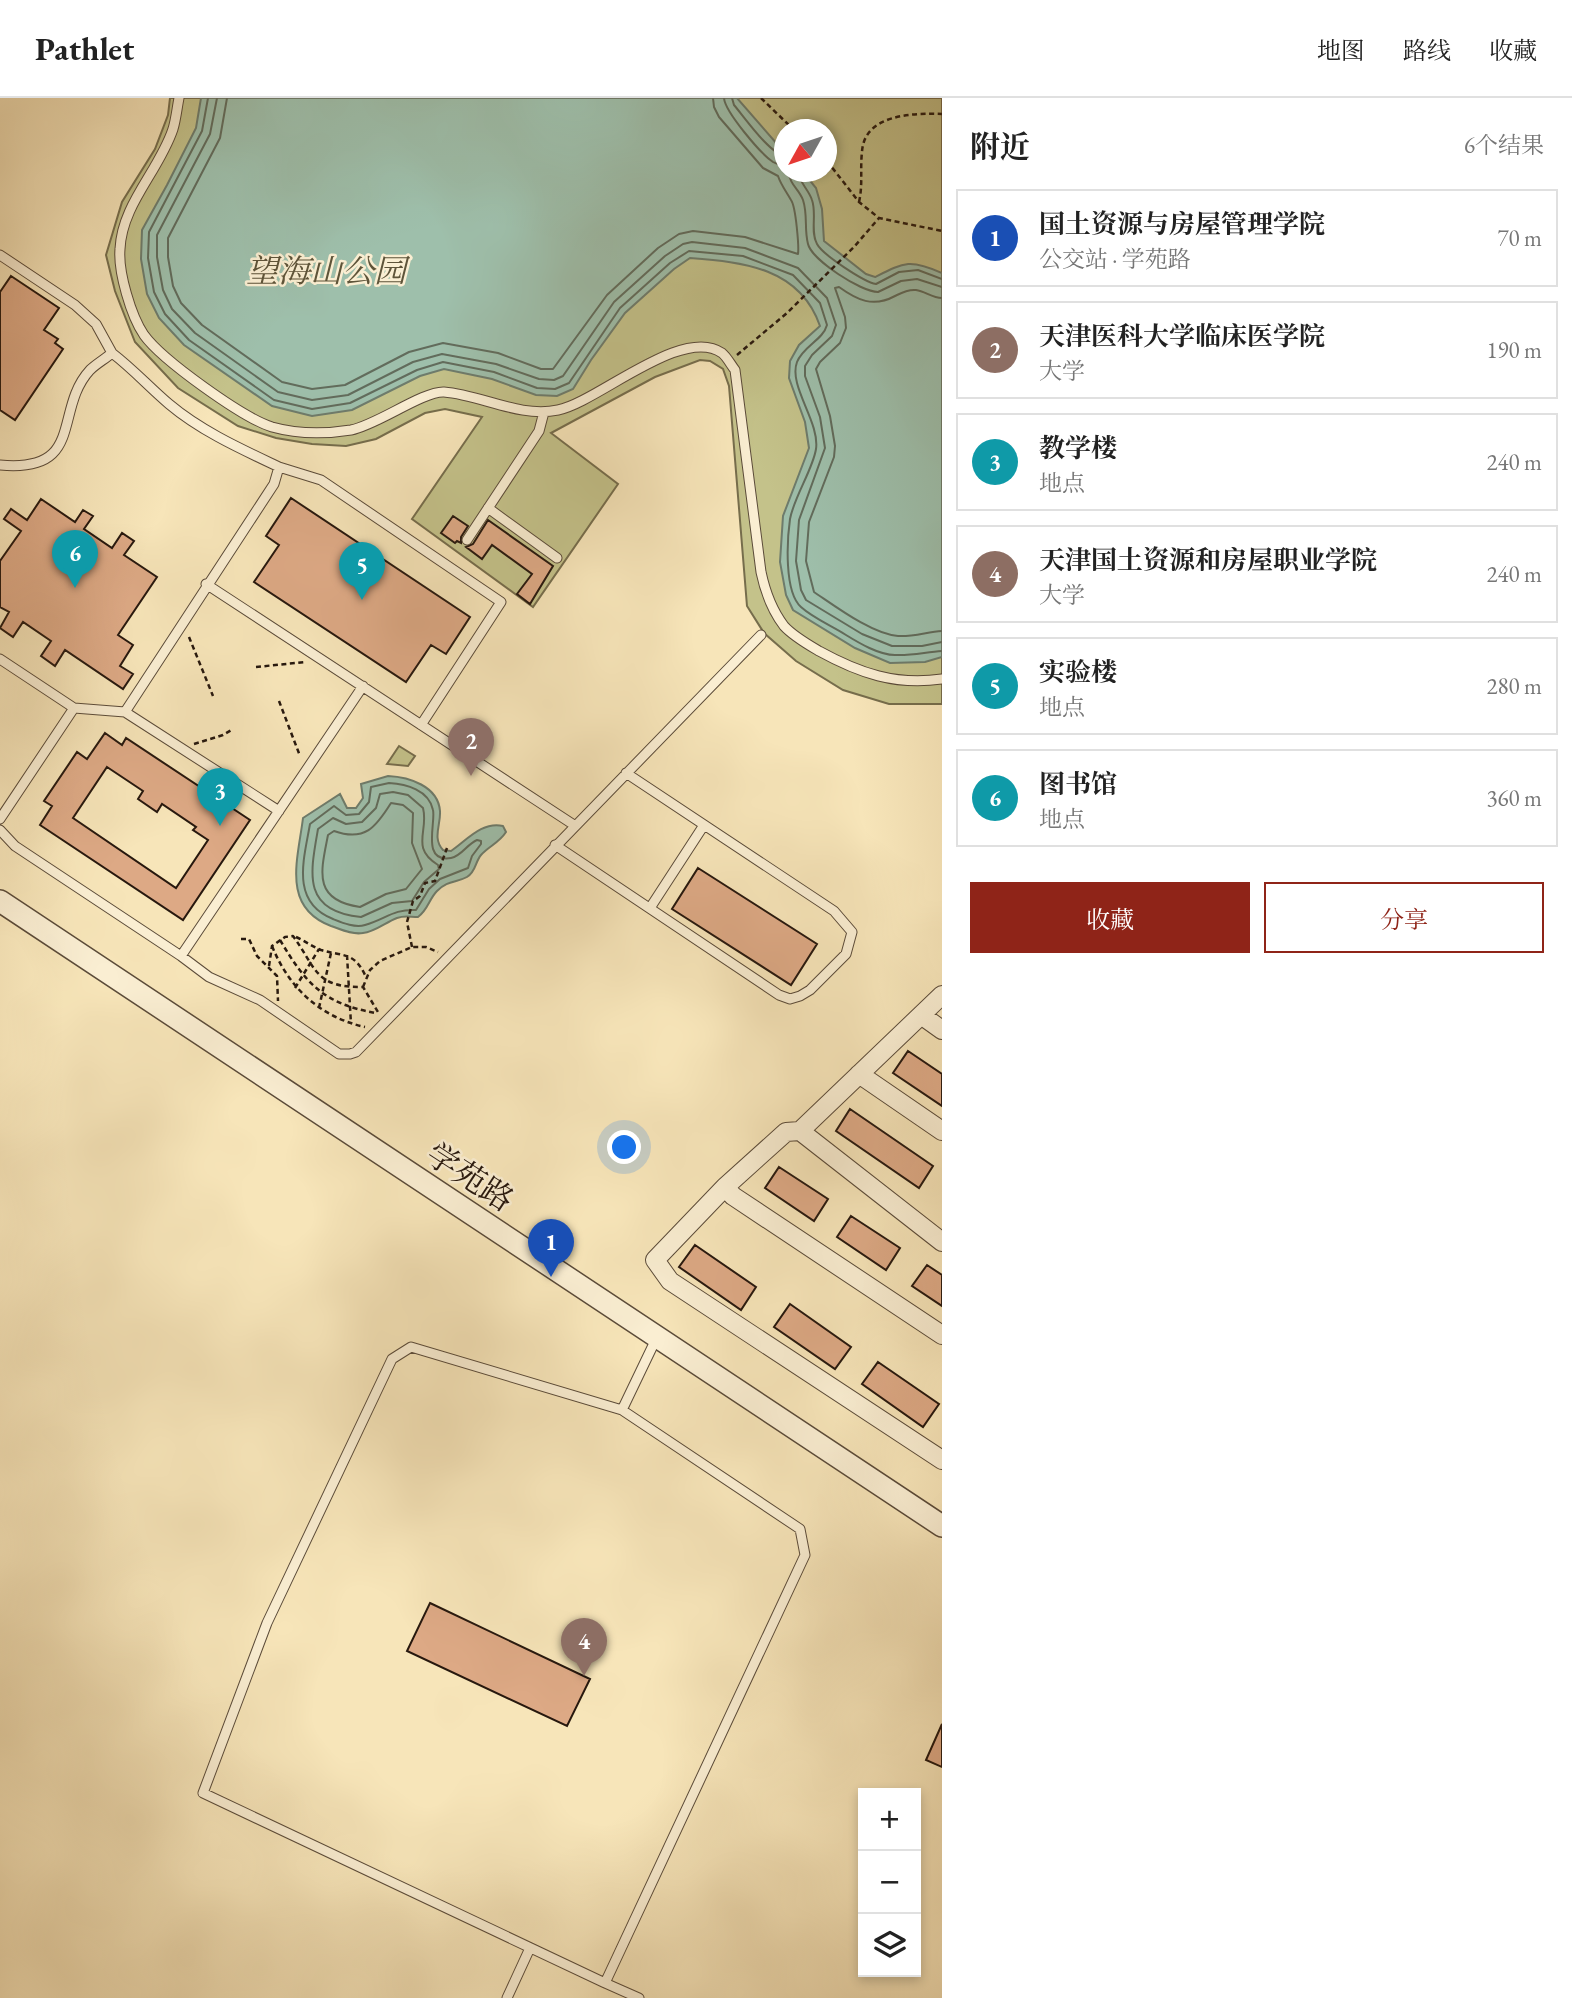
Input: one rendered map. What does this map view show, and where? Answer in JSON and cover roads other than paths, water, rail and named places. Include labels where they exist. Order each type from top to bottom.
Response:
[{"type":"street","name":"学苑路","points":[[0,888],[942,1510]]},
{"type":"street","name":"学苑路","points":[[0,901],[942,1526]]},
{"type":"street","points":[[942,995],[800,1131],[786,1132],[725,1187],[655,1260],[670,1282],[942,1460]]},
{"type":"street","points":[[921,1015],[942,1030]]},
{"type":"street","points":[[859,1074],[942,1131]]},
{"type":"street","points":[[800,1131],[942,1242]]},
{"type":"street","points":[[725,1187],[733,1196],[942,1335]]},
{"type":"lane","points":[[179,98],[173,129],[122,229],[119,252],[135,319],[145,336],[206,389],[249,417],[272,427],[325,433],[354,429],[441,392],[528,412],[561,410],[638,369],[677,352],[706,347],[723,354],[735,370],[744,422],[761,572],[766,594],[786,628],[807,644],[842,664],[876,677],[921,682],[942,679]]},
{"type":"lane","points":[[0,255],[75,304],[96,324],[111,353],[170,405],[203,428],[278,467],[321,480],[501,602],[421,725]]},
{"type":"lane","points":[[1,466],[29,466],[47,457],[58,447],[68,427],[72,406],[89,371],[111,353]]},
{"type":"lane","points":[[467,540],[540,431],[544,412]]},
{"type":"lane","points":[[125,712],[206,584],[274,484],[278,467]]},
{"type":"lane","points":[[488,508],[558,558]]},
{"type":"lane","points":[[206,584],[574,825]]},
{"type":"lane","points":[[0,830],[15,846],[209,977],[274,1010],[339,1054],[345,1055],[355,1052],[761,635]]},
{"type":"lane","points":[[0,659],[74,708],[125,712],[279,811]]},
{"type":"lane","points":[[181,956],[363,686]]},
{"type":"lane","points":[[0,819],[32,762],[74,708]]},
{"type":"lane","points":[[555,845],[779,995],[790,999],[810,990],[846,954],[852,932],[834,911],[626,773]]},
{"type":"lane","points":[[650,908],[704,825]]},
{"type":"lane","points":[[622,1410],[657,1338]]},
{"type":"lane","points":[[606,1983],[805,1555],[800,1529],[622,1410],[411,1347],[393,1359],[267,1623],[203,1793],[530,1948],[606,1983],[639,1998]]},
{"type":"lane","points":[[507,1998],[530,1948]]},
{"type":"water","name":"望海山公园","points":[[201,98],[737,98],[774,141],[774,182],[811,182],[816,188],[822,209],[824,241],[866,274],[875,277],[908,264],[942,273],[942,657],[925,662],[890,663],[855,648],[793,610],[786,595],[780,562],[783,516],[809,448],[805,422],[789,378],[790,361],[799,345],[820,326],[799,291],[784,280],[750,266],[690,258],[625,313],[573,389],[557,396],[536,395],[492,379],[444,369],[420,376],[352,410],[312,416],[272,406],[184,345],[159,318],[147,294],[141,259],[142,230],[196,128]]},
{"type":"water","points":[[388,776],[413,781],[434,795],[440,811],[438,841],[443,850],[451,851],[488,826],[503,826],[506,832],[481,855],[470,875],[441,887],[418,917],[400,917],[367,932],[350,932],[315,918],[305,907],[299,894],[296,865],[303,818],[340,794],[347,808],[356,808],[363,798],[361,784]]},
{"type":"place","name":"图书馆","points":[[75,588]]},
{"type":"place","name":"实验楼","points":[[362,600]]},
{"type":"place","name":"天津医科大学临床医学院","points":[[471,776]]},
{"type":"place","name":"教学楼","points":[[220,826]]},
{"type":"place","name":"国土资源与房屋管理学院","points":[[551,1277]]},
{"type":"place","name":"天津国土资源和房屋职业学院","points":[[584,1676]]}]
